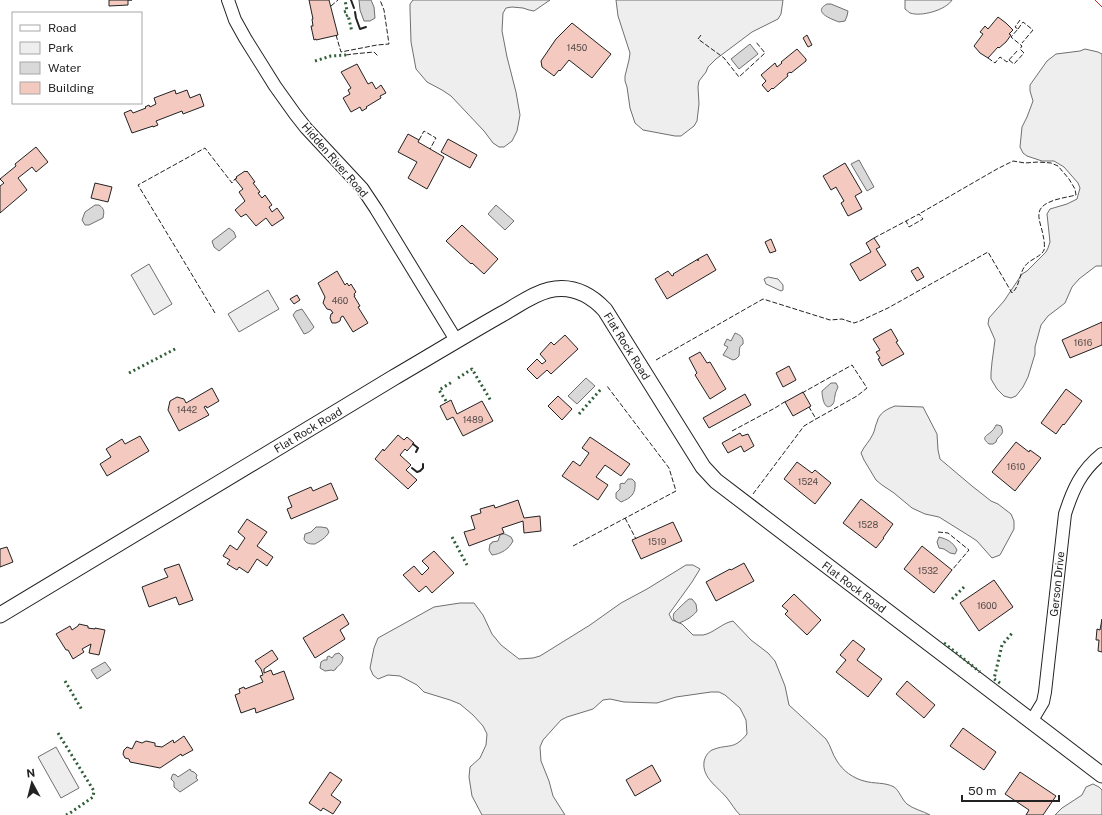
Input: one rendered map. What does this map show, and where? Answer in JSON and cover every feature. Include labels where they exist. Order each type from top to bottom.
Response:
[{"type":"street","name":"Hidden River Road","points":[[228,0],[235,20],[275,86],[299,118],[362,188],[456,340]]},
{"type":"street","name":"Flat Rock Road","points":[[0,615],[456,340],[529,298],[548,290],[562,288],[574,289],[583,292],[599,304],[611,319],[703,467],[716,481],[1102,775]]},
{"type":"street","name":"Gerson Drive","points":[[1031,722],[1043,702],[1045,692],[1065,514],[1075,485],[1084,472],[1102,454]]},
{"type":"green space","points":[[413,0],[550,0],[534,11],[512,7],[506,8],[503,13],[502,31],[520,115],[517,131],[512,141],[504,147],[499,147],[493,143],[484,131],[451,96],[427,82],[416,69],[411,42],[410,4]]},
{"type":"green space","points":[[616,0],[783,0],[781,14],[778,19],[752,32],[716,59],[708,67],[699,81],[697,121],[694,126],[681,136],[675,136],[643,130],[635,123],[630,108],[625,81],[630,53],[618,16]]},
{"type":"green space","points":[[905,0],[952,0],[949,4],[939,10],[915,14],[910,13],[905,9]]},
{"type":"green space","points":[[1085,49],[1102,54],[1102,266],[1096,266],[1079,279],[1072,287],[1065,303],[1048,316],[1041,325],[1035,347],[1035,354],[1028,377],[1016,396],[1011,398],[1004,396],[997,389],[991,379],[995,340],[988,324],[989,318],[1004,301],[1022,274],[1046,252],[1050,242],[1047,214],[1050,209],[1067,204],[1077,199],[1080,188],[1078,183],[1064,167],[1054,161],[1042,161],[1027,156],[1023,153],[1020,147],[1022,127],[1033,101],[1030,85],[1047,61],[1056,54]]},
{"type":"green space","points":[[149,264],[172,304],[154,315],[131,275]]},
{"type":"green space","points":[[768,277],[778,279],[783,285],[783,290],[781,291],[766,284],[764,279]]},
{"type":"green space","points":[[268,290],[279,309],[239,332],[228,314]]},
{"type":"green space","points":[[895,406],[923,407],[937,434],[940,459],[991,501],[998,504],[1011,514],[1014,521],[1014,529],[1000,555],[992,558],[977,541],[939,517],[925,514],[912,508],[876,480],[861,453],[872,437],[881,414]]},
{"type":"green space","points":[[686,565],[693,565],[700,569],[669,614],[672,620],[682,624],[693,635],[707,634],[733,621],[751,640],[768,653],[775,661],[785,686],[789,705],[826,739],[835,758],[842,768],[860,780],[887,784],[894,787],[907,804],[930,815],[740,815],[727,798],[708,778],[705,773],[704,762],[706,755],[712,750],[734,745],[747,734],[746,720],[740,708],[725,695],[719,692],[711,692],[676,697],[657,703],[624,702],[610,699],[603,700],[593,709],[561,720],[543,740],[540,747],[541,761],[553,796],[565,815],[482,815],[472,796],[469,777],[470,767],[480,758],[486,745],[487,734],[483,726],[460,704],[424,692],[417,685],[400,676],[388,675],[378,679],[373,675],[370,668],[374,648],[378,638],[434,607],[460,603],[474,603],[483,615],[492,634],[501,645],[519,659],[540,656],[590,625],[621,603]]},
{"type":"green space","points":[[56,747],[79,788],[61,798],[38,757]]},
{"type":"green space","points":[[1093,784],[1102,790],[1102,815],[1055,815],[1062,808],[1082,795],[1086,787]]},
{"type":"water","points":[[359,0],[371,0],[374,7],[375,18],[370,21],[364,21],[360,10]]},
{"type":"water","points":[[827,4],[831,4],[848,11],[845,21],[839,22],[824,15],[821,10]]},
{"type":"water","points":[[750,44],[758,54],[739,69],[731,59]]},
{"type":"water","points":[[859,160],[874,187],[867,191],[851,164]]},
{"type":"water","points":[[95,205],[99,205],[103,209],[103,218],[89,225],[85,225],[82,220],[85,212]]},
{"type":"water","points":[[496,205],[514,221],[505,230],[488,214]]},
{"type":"water","points":[[229,228],[234,232],[236,237],[219,251],[214,247],[212,241]]},
{"type":"water","points":[[302,309],[314,327],[309,332],[304,334],[293,315],[296,311]]},
{"type":"water","points":[[735,333],[741,337],[743,344],[740,348],[739,356],[733,360],[723,355],[728,347],[724,345],[727,339],[731,341]]},
{"type":"water","points":[[586,378],[595,386],[577,404],[568,396]]},
{"type":"water","points":[[831,383],[836,383],[838,387],[835,394],[834,403],[829,407],[825,405],[822,391]]},
{"type":"water","points":[[996,425],[1001,426],[1002,434],[996,442],[989,444],[985,440],[986,435],[993,430]]},
{"type":"water","points":[[628,479],[632,479],[635,482],[635,490],[628,499],[621,502],[616,498],[616,493],[620,489],[620,484],[624,484]]},
{"type":"water","points":[[316,527],[327,528],[329,532],[325,538],[315,544],[307,543],[304,539],[305,534],[311,532]]},
{"type":"water","points":[[502,534],[511,537],[513,541],[504,551],[499,554],[492,555],[489,550],[490,544],[498,541],[500,535]]},
{"type":"water","points":[[939,537],[954,545],[957,550],[955,554],[939,548],[937,542]]},
{"type":"water","points":[[689,599],[692,599],[696,604],[697,611],[689,618],[679,623],[674,620],[674,613]]},
{"type":"water","points":[[339,653],[343,659],[336,669],[333,671],[325,671],[320,668],[321,662],[327,660],[327,657],[329,656],[332,658],[335,654]]},
{"type":"water","points":[[105,662],[111,670],[97,679],[91,670]]},
{"type":"water","points":[[190,769],[197,775],[196,778],[198,780],[180,792],[174,787],[174,782],[171,779],[172,776],[173,774],[178,777]]},
{"type":"building","points":[[109,0],[128,0],[128,5],[109,6]]},
{"type":"building","points":[[309,0],[329,0],[338,35],[314,40],[311,26],[313,26],[313,19]]},
{"type":"building","points":[[998,17],[1013,30],[1009,34],[1011,35],[1006,42],[999,48],[998,47],[988,58],[980,53],[974,46],[983,34],[980,32],[985,26],[988,29]]},
{"type":"building","points":[[572,23],[611,54],[592,78],[569,60],[554,76],[542,67],[541,61],[556,39]]},
{"type":"building","points":[[807,35],[812,45],[808,47],[803,38]]},
{"type":"building","points":[[797,49],[806,61],[791,73],[790,72],[787,74],[788,76],[768,92],[762,85],[766,81],[761,75],[775,63],[777,67]]},
{"type":"building","points":[[357,64],[368,84],[372,82],[376,89],[381,85],[386,93],[362,111],[360,107],[351,112],[343,98],[350,94],[348,90],[351,88],[341,72]]},
{"type":"building","points":[[175,90],[176,94],[187,90],[190,98],[200,94],[204,106],[183,114],[182,111],[156,121],[158,125],[132,133],[124,113],[131,110],[133,113],[146,108],[145,107],[149,105],[150,107],[156,104],[154,98]]},
{"type":"building","points":[[408,134],[419,140],[418,142],[444,157],[427,189],[408,178],[417,162],[398,152]]},
{"type":"building","points":[[448,139],[477,155],[470,168],[441,152]]},
{"type":"building","points":[[36,147],[48,162],[36,172],[32,167],[18,178],[27,190],[0,213],[0,186],[4,183],[0,179],[16,166],[15,164]]},
{"type":"building","points":[[845,163],[862,192],[855,196],[862,209],[848,216],[841,203],[844,201],[836,187],[831,190],[823,176]]},
{"type":"building","points":[[247,171],[255,182],[253,183],[260,192],[258,193],[262,198],[265,195],[272,205],[269,207],[272,212],[277,208],[284,218],[272,226],[266,218],[256,226],[246,214],[241,217],[235,210],[245,201],[239,192],[243,189],[235,179]]},
{"type":"building","points":[[95,183],[112,187],[108,202],[91,198]]},
{"type":"building","points":[[462,225],[498,259],[484,274],[446,241]]},
{"type":"building","points":[[874,238],[880,247],[876,249],[886,265],[860,281],[850,264],[871,252],[866,243]]},
{"type":"building","points":[[771,239],[776,251],[770,253],[765,242]]},
{"type":"building","points":[[707,254],[716,270],[667,299],[655,279],[668,271],[672,276]]},
{"type":"building","points":[[918,267],[924,277],[917,281],[911,271]]},
{"type":"building","points":[[337,271],[345,285],[347,283],[349,286],[351,284],[356,292],[354,296],[360,306],[358,307],[368,323],[353,332],[343,316],[341,317],[340,321],[332,323],[330,318],[331,314],[333,313],[331,310],[327,309],[323,303],[325,297],[318,283]]},
{"type":"building","points":[[297,295],[300,300],[294,304],[290,299]]},
{"type":"building","points":[[1102,322],[1102,345],[1070,358],[1062,340]]},
{"type":"building","points":[[891,329],[898,341],[896,342],[904,354],[882,366],[878,359],[880,358],[876,352],[880,350],[873,339]]},
{"type":"building","points":[[565,335],[578,349],[551,374],[547,370],[537,379],[527,369],[537,359],[542,364],[546,361],[540,354],[551,342],[554,345]]},
{"type":"building","points":[[700,352],[707,363],[710,362],[726,389],[710,399],[695,375],[697,373],[689,358]]},
{"type":"building","points":[[789,366],[796,380],[783,387],[776,373]]},
{"type":"building","points":[[212,388],[219,401],[207,408],[206,406],[204,407],[209,415],[179,431],[168,410],[170,401],[177,397],[184,399],[186,403]]},
{"type":"building","points":[[1066,389],[1082,401],[1056,434],[1041,423]]},
{"type":"building","points":[[803,392],[811,406],[793,416],[785,402]]},
{"type":"building","points":[[745,394],[751,405],[709,428],[703,418]]},
{"type":"building","points":[[558,396],[572,409],[562,420],[548,406]]},
{"type":"building","points":[[451,400],[457,414],[482,401],[493,421],[463,436],[453,417],[447,420],[440,406]]},
{"type":"building","points":[[740,433],[742,436],[748,434],[754,446],[744,452],[741,446],[728,453],[722,443]]},
{"type":"building","points":[[398,435],[404,440],[407,437],[414,443],[407,451],[405,449],[400,455],[411,465],[406,470],[417,480],[408,489],[375,459]]},
{"type":"building","points":[[140,436],[149,451],[107,476],[100,464],[111,457],[106,449],[122,439],[125,444]]},
{"type":"building","points":[[590,437],[630,464],[621,476],[605,465],[596,477],[608,485],[598,500],[562,476],[573,461],[580,466],[589,453],[582,448]]},
{"type":"building","points":[[1016,442],[1029,452],[1030,450],[1041,458],[1015,491],[992,472]]},
{"type":"building","points":[[797,462],[812,473],[815,470],[831,483],[815,504],[784,479]]},
{"type":"building","points":[[331,483],[338,499],[291,519],[287,509],[292,507],[288,497],[311,487],[313,491]]},
{"type":"building","points":[[861,499],[893,524],[876,548],[843,523]]},
{"type":"building","points":[[518,500],[524,518],[540,516],[541,531],[524,533],[523,521],[502,528],[504,533],[469,546],[464,532],[475,529],[471,516],[481,513],[480,509],[494,505],[495,508]]},
{"type":"building","points":[[247,519],[267,532],[257,546],[273,557],[267,566],[257,559],[248,573],[239,567],[237,570],[227,564],[230,560],[223,556],[230,545],[237,550],[245,538],[238,532]]},
{"type":"building","points":[[673,522],[682,541],[641,559],[632,540]]},
{"type":"building","points":[[922,546],[952,570],[934,593],[904,569]]},
{"type":"building","points":[[7,547],[13,562],[0,567],[0,549]]},
{"type":"building","points":[[434,551],[454,573],[432,593],[426,586],[419,592],[403,575],[414,566],[422,575],[429,568],[422,561]]},
{"type":"building","points":[[744,563],[754,581],[716,601],[706,582]]},
{"type":"building","points":[[179,564],[193,600],[179,605],[176,597],[149,607],[142,587],[168,577],[164,569]]},
{"type":"building","points":[[994,580],[1013,607],[979,631],[960,603]]},
{"type":"building","points":[[794,594],[821,620],[807,635],[785,614],[788,611],[782,606]]},
{"type":"building","points":[[343,614],[349,624],[340,630],[345,639],[315,658],[303,638]]},
{"type":"building","points":[[1102,619],[1102,652],[1098,651],[1099,640],[1096,640],[1097,629],[1100,630]]},
{"type":"building","points":[[79,624],[88,626],[88,628],[105,630],[99,655],[89,653],[91,644],[82,649],[84,652],[73,659],[56,634],[70,626],[72,630]]},
{"type":"building","points":[[853,640],[865,649],[857,660],[882,679],[868,697],[836,672],[846,660],[840,655]]},
{"type":"building","points":[[272,650],[278,659],[264,669],[264,673],[271,670],[273,675],[284,671],[294,699],[256,713],[255,708],[241,713],[235,695],[240,693],[239,689],[244,687],[245,689],[263,682],[260,676],[263,675],[261,669],[255,661]]},
{"type":"building","points":[[907,681],[935,705],[924,718],[896,694]]},
{"type":"building","points":[[963,728],[996,752],[984,770],[950,746]]},
{"type":"building","points":[[184,736],[193,750],[182,756],[181,754],[160,768],[130,762],[129,759],[125,758],[123,754],[127,747],[132,749],[136,741],[142,743],[146,741],[155,743],[155,746],[162,747],[173,740],[174,743]]},
{"type":"building","points":[[652,765],[661,781],[635,796],[626,780]]},
{"type":"building","points":[[330,772],[342,780],[331,795],[341,802],[333,814],[323,808],[321,811],[309,803]]},
{"type":"building","points":[[1020,772],[1056,796],[1043,815],[1026,815],[1029,810],[1005,794]]},
{"type":"hedge","points":[[344,12],[347,11],[345,0]]},
{"type":"hedge","points":[[346,16],[348,15],[352,32]]},
{"type":"hedge","points":[[315,61],[331,56],[346,55]]},
{"type":"hedge","points":[[129,373],[177,348]]},
{"type":"hedge","points":[[458,378],[472,369],[491,401]]},
{"type":"hedge","points":[[446,401],[439,390],[452,382]]},
{"type":"hedge","points":[[579,414],[602,388]]},
{"type":"hedge","points":[[452,537],[467,565]]},
{"type":"hedge","points":[[952,599],[964,587]]},
{"type":"hedge","points":[[1000,683],[994,679],[1002,645],[1013,632]]},
{"type":"hedge","points":[[944,643],[980,672]]},
{"type":"hedge","points":[[65,681],[82,710]]},
{"type":"hedge","points":[[58,733],[94,791],[93,797],[66,815]]},
{"type":"fence","points":[[331,6],[338,0]]},
{"type":"fence","points":[[336,35],[341,52],[389,44],[384,10],[380,0]]},
{"type":"fence","points":[[1009,60],[1014,64],[1024,53],[1020,49],[1022,46],[1011,37],[1018,29],[1015,27],[1020,20]]},
{"type":"fence","points":[[1018,29],[1023,22],[1033,30],[1022,43]]},
{"type":"fence","points":[[701,35],[698,39],[724,58],[739,77],[765,53],[756,42]]},
{"type":"fence","points":[[988,58],[995,63],[1000,57],[1007,62],[1018,50]]},
{"type":"fence","points":[[346,55],[374,52],[378,56]]},
{"type":"fence","points":[[419,140],[424,131],[436,138],[430,149]]},
{"type":"fence","points":[[215,313],[138,185],[205,148],[232,183],[235,179]]},
{"type":"fence","points":[[656,360],[763,299],[830,320],[842,319],[854,323],[888,308],[988,252],[1012,293],[1017,287],[1025,266],[1044,250],[1044,240],[1039,216],[1041,209],[1049,202],[1076,195],[1075,189],[1069,179],[1058,166],[1051,163],[1025,163],[1013,161],[919,214]]},
{"type":"fence","points":[[874,238],[906,221],[909,227],[923,219],[919,214],[906,221]]},
{"type":"fence","points":[[802,393],[852,365],[867,388],[857,396],[816,419],[809,407]]},
{"type":"fence","points":[[573,546],[676,491],[669,468],[607,386]]},
{"type":"fence","points":[[732,431],[786,401]]},
{"type":"fence","points":[[753,494],[804,426],[816,419]]},
{"type":"fence","points":[[625,518],[636,539]]},
{"type":"fence","points":[[938,532],[948,533],[969,550],[952,570]]},
{"type":"wall","points":[[351,0],[354,8]]},
{"type":"wall","points":[[355,12],[360,29],[366,27]]},
{"type":"wall","points":[[413,444],[418,448],[416,452]]},
{"type":"wall","points":[[412,468],[417,472],[420,471],[423,468],[423,464]]},
{"type":"power","points":[[1095,0],[1102,7]]}]
